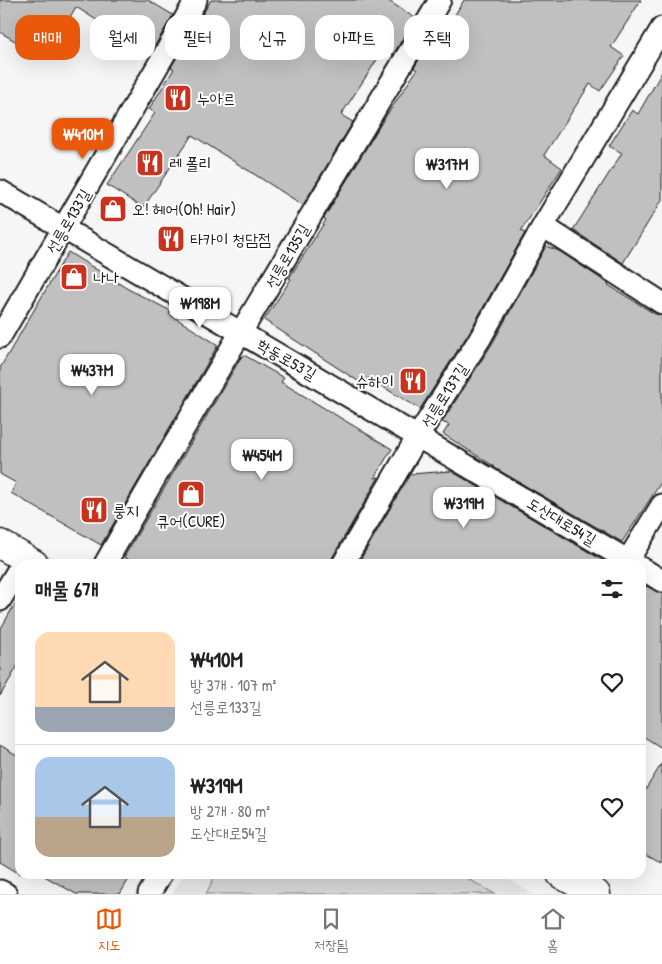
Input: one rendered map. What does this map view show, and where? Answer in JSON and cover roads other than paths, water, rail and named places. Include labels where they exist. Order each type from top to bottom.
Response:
[{"type":"main road","points":[[0,544],[20,559]]},
{"type":"main road","points":[[570,879],[596,894]]},
{"type":"street","name":"선릉로133길","points":[[0,337],[196,0]]},
{"type":"street","name":"선릉로135길","points":[[108,559],[169,452],[440,0]]},
{"type":"street","name":"선릉로137길","points":[[346,559],[418,436],[481,337],[543,226],[662,28]]},
{"type":"street","name":"학동로53길","points":[[0,191],[418,436]]},
{"type":"street","points":[[543,226],[662,303]]},
{"type":"street","name":"도산대로54길","points":[[418,436],[626,559]]},
{"type":"street","points":[[636,559],[662,505]]},
{"type":"street","name":"도산대로54길","points":[[646,571],[662,581]]},
{"type":"street","points":[[0,600],[15,578]]},
{"type":"street","points":[[149,894],[159,879]]},
{"type":"street","points":[[0,891],[6,894]]},
{"type":"place","name":"누아르","points":[[178,98]]},
{"type":"place","name":"레 폴리","points":[[150,163]]},
{"type":"place","name":"오! 헤어(Oh! Hair)","points":[[113,209]]},
{"type":"place","name":"타카이 청담점","points":[[171,239]]},
{"type":"place","name":"나나","points":[[74,277]]},
{"type":"place","name":"슈하이","points":[[413,381]]},
{"type":"place","name":"큐어(CURE)","points":[[191,494]]},
{"type":"place","name":"룽지","points":[[94,510]]}]
